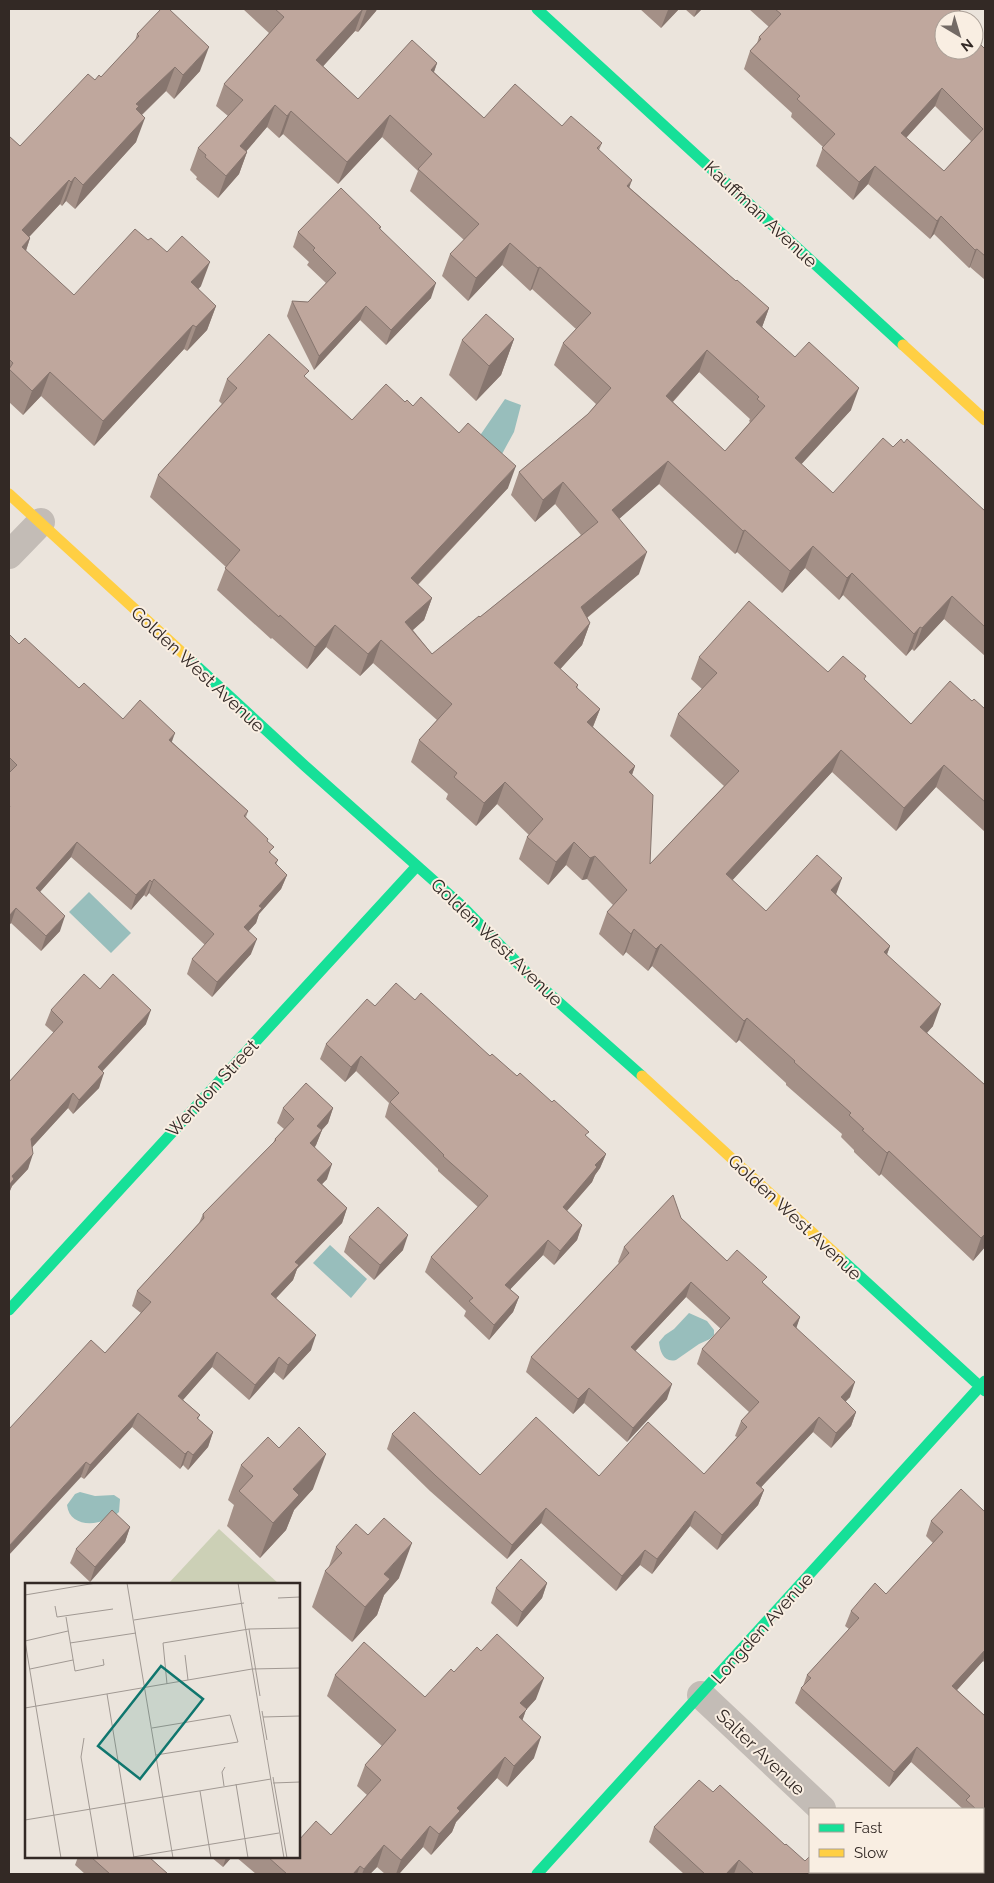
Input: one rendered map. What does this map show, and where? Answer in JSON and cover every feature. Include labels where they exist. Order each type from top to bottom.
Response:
[{"type":"street","name":"Kauffman Avenue","points":[[537,9],[985,420]]},
{"type":"street","name":"Golden West Avenue","points":[[9,494],[176,649],[416,867],[461,905],[536,982],[984,1386]]},
{"type":"street","points":[[9,555],[41,522]]},
{"type":"street","name":"Wendon Street","points":[[9,1310],[416,867]]},
{"type":"street","name":"Longden Avenue","points":[[537,1874],[984,1386]]},
{"type":"street","name":"Salter Avenue","points":[[701,1695],[821,1808]]},
{"type":"green space","points":[[219,1529],[278,1583],[169,1583]]},
{"type":"water","points":[[505,399],[521,405],[514,432],[502,454],[479,449],[481,434]]},
{"type":"water","points":[[89,892],[131,933],[111,953],[69,912]]},
{"type":"water","points":[[330,1245],[367,1279],[351,1298],[313,1263]]},
{"type":"water","points":[[689,1313],[707,1321],[714,1330],[714,1335],[676,1360],[668,1360],[663,1356],[659,1342]]},
{"type":"water","points":[[80,1492],[95,1496],[114,1495],[120,1499],[119,1512],[106,1520],[98,1522],[81,1522],[75,1519],[67,1505],[75,1494]]},
{"type":"building","points":[[161,9],[169,9],[209,47],[183,75],[175,67],[136,104],[139,106],[136,109],[145,118],[83,185],[75,177],[71,182],[69,180],[22,230],[30,238],[22,247],[74,295],[135,229],[148,240],[151,238],[167,252],[182,236],[210,262],[191,282],[216,306],[196,327],[193,325],[103,421],[50,372],[32,391],[9,369],[13,363],[9,359],[9,136],[20,146],[88,74],[95,80],[99,75],[101,77]]},
{"type":"building","points":[[275,9],[363,9],[316,60],[358,99],[412,40],[437,63],[431,70],[484,118],[515,84],[562,126],[571,116],[602,143],[597,148],[632,180],[627,186],[769,308],[756,322],[795,357],[809,342],[859,388],[795,458],[833,493],[883,438],[893,447],[901,439],[904,443],[907,439],[985,511],[985,627],[952,596],[914,634],[852,573],[847,578],[813,546],[790,571],[745,530],[743,531],[668,461],[612,510],[647,552],[581,607],[590,623],[554,663],[600,709],[587,722],[635,766],[629,772],[653,795],[650,864],[739,771],[678,714],[717,673],[699,657],[749,601],[828,672],[843,656],[866,676],[864,679],[911,724],[950,681],[972,701],[974,699],[985,709],[985,802],[944,765],[904,808],[841,750],[726,874],[766,911],[817,855],[842,878],[831,890],[890,946],[884,952],[941,1004],[920,1027],[985,1085],[985,1234],[981,1238],[889,1151],[887,1153],[862,1130],[864,1129],[849,1115],[851,1113],[747,1018],[744,1021],[661,944],[656,949],[634,929],[631,934],[607,912],[627,890],[595,856],[590,858],[574,842],[556,862],[527,837],[543,819],[505,782],[484,803],[454,777],[457,773],[419,740],[452,704],[381,640],[368,654],[335,625],[315,647],[225,568],[240,550],[158,475],[237,388],[227,379],[269,334],[309,371],[304,376],[352,420],[386,384],[405,402],[407,400],[413,406],[421,397],[459,433],[468,423],[516,466],[411,578],[432,598],[405,622],[432,654],[598,522],[563,482],[543,500],[519,472],[588,414],[611,388],[563,343],[591,313],[510,243],[476,278],[450,254],[479,224],[418,169],[432,154],[390,115],[347,162],[291,111],[287,116],[275,105],[240,146],[247,152],[226,176],[198,148],[243,100],[224,84],[284,17]],"holes":[[[707,350],[759,397],[757,399],[765,406],[725,451],[666,396]]]},
{"type":"building","points":[[775,9],[959,10],[934,10],[934,60],[984,60],[985,49],[985,256],[977,249],[975,250],[941,216],[937,221],[875,166],[859,182],[822,148],[835,134],[797,99],[800,96],[750,51],[761,39],[759,37],[781,14]],"holes":[[[942,88],[983,129],[944,171],[901,133]]]},
{"type":"building","points":[[341,188],[436,283],[391,330],[366,306],[319,356],[292,301],[308,302],[336,273],[313,250],[315,248],[298,232]]},
{"type":"building","points":[[486,314],[514,339],[489,366],[462,340]]},
{"type":"building","points":[[9,634],[19,644],[25,638],[79,688],[84,683],[123,719],[140,700],[175,733],[169,740],[248,811],[244,816],[274,847],[269,852],[278,860],[275,863],[287,875],[259,906],[262,908],[244,927],[257,939],[217,982],[192,959],[214,934],[154,879],[152,882],[150,880],[136,895],[77,842],[36,888],[65,916],[46,936],[16,908],[9,916],[9,773],[17,765],[9,757]]},
{"type":"building","points":[[84,974],[100,989],[113,974],[151,1010],[98,1067],[104,1073],[79,1100],[73,1093],[31,1139],[33,1154],[12,1176],[14,1179],[9,1185],[9,1082],[63,1022],[51,1010]]},
{"type":"building","points":[[396,983],[415,1000],[421,993],[490,1056],[492,1054],[517,1076],[520,1073],[552,1102],[554,1100],[589,1132],[585,1135],[606,1154],[595,1165],[597,1167],[563,1207],[582,1225],[560,1251],[548,1240],[505,1285],[519,1297],[494,1325],[469,1301],[473,1298],[431,1257],[488,1196],[443,1156],[390,1102],[399,1093],[361,1056],[351,1067],[326,1044],[367,999],[375,1006]]},
{"type":"building","points":[[306,1083],[333,1108],[317,1126],[322,1130],[310,1143],[332,1164],[317,1180],[347,1208],[295,1262],[299,1265],[271,1294],[316,1335],[288,1365],[279,1357],[255,1385],[217,1352],[178,1396],[200,1415],[197,1418],[213,1432],[193,1455],[188,1451],[185,1454],[138,1413],[90,1465],[86,1462],[9,1546],[9,1429],[91,1340],[105,1353],[151,1302],[137,1291],[204,1218],[203,1214],[276,1140],[294,1119],[283,1108]]},
{"type":"building","points":[[673,1195],[681,1218],[727,1261],[737,1250],[767,1277],[762,1282],[800,1317],[793,1325],[855,1382],[841,1397],[856,1412],[836,1433],[819,1417],[756,1483],[764,1490],[722,1535],[695,1511],[657,1559],[645,1550],[622,1576],[546,1508],[512,1545],[392,1434],[414,1412],[480,1475],[536,1417],[599,1476],[648,1422],[704,1474],[747,1427],[741,1421],[759,1402],[702,1349],[730,1318],[691,1282],[631,1347],[672,1384],[633,1428],[589,1388],[578,1399],[531,1357],[629,1253],[624,1247]]},
{"type":"building","points":[[378,1207],[408,1235],[380,1265],[349,1237]]},
{"type":"building","points":[[299,1427],[326,1454],[293,1489],[299,1495],[273,1523],[239,1491],[253,1476],[241,1465],[268,1437],[279,1448]]},
{"type":"building","points":[[961,1489],[985,1512],[985,1650],[952,1686],[985,1716],[985,1857],[984,1808],[975,1808],[966,1800],[970,1796],[917,1747],[894,1772],[801,1688],[811,1678],[807,1675],[859,1618],[851,1611],[875,1583],[886,1594],[943,1532],[931,1521]]},
{"type":"building","points":[[112,1510],[130,1527],[95,1567],[76,1549]]},
{"type":"building","points":[[384,1518],[412,1543],[384,1574],[390,1579],[365,1607],[325,1571],[342,1553],[336,1547],[356,1524],[368,1535]]},
{"type":"building","points":[[521,1559],[547,1583],[522,1612],[496,1588]]},
{"type":"building","points":[[497,1634],[544,1678],[520,1703],[527,1709],[519,1717],[541,1737],[514,1766],[505,1757],[457,1808],[460,1811],[439,1834],[430,1826],[401,1860],[384,1845],[364,1869],[360,1866],[353,1874],[287,1874],[269,1858],[300,1858],[300,1839],[316,1821],[331,1835],[381,1780],[365,1765],[396,1730],[335,1675],[364,1642],[425,1697],[451,1669],[454,1672],[477,1647],[481,1651]]},
{"type":"building","points":[[699,1780],[713,1792],[720,1785],[785,1845],[805,1861],[809,1857],[809,1873],[830,1874],[754,1874],[739,1860],[726,1874],[705,1874],[654,1827]]},
{"type":"building","points":[[92,1858],[150,1858],[168,1874],[110,1874]]},
{"type":"traffic: fast","points":[[537,9],[903,345]]},
{"type":"traffic: fast","points":[[187,657],[305,766],[461,905],[536,982],[642,1076]]},
{"type":"traffic: fast","points":[[9,1310],[416,867]]},
{"type":"traffic: fast","points":[[840,1258],[985,1391]]},
{"type":"traffic: fast","points":[[537,1874],[985,1381]]},
{"type":"traffic: slow","points":[[903,345],[985,420]]},
{"type":"traffic: slow","points":[[9,494],[187,657]]},
{"type":"traffic: slow","points":[[642,1076],[840,1258]]}]
